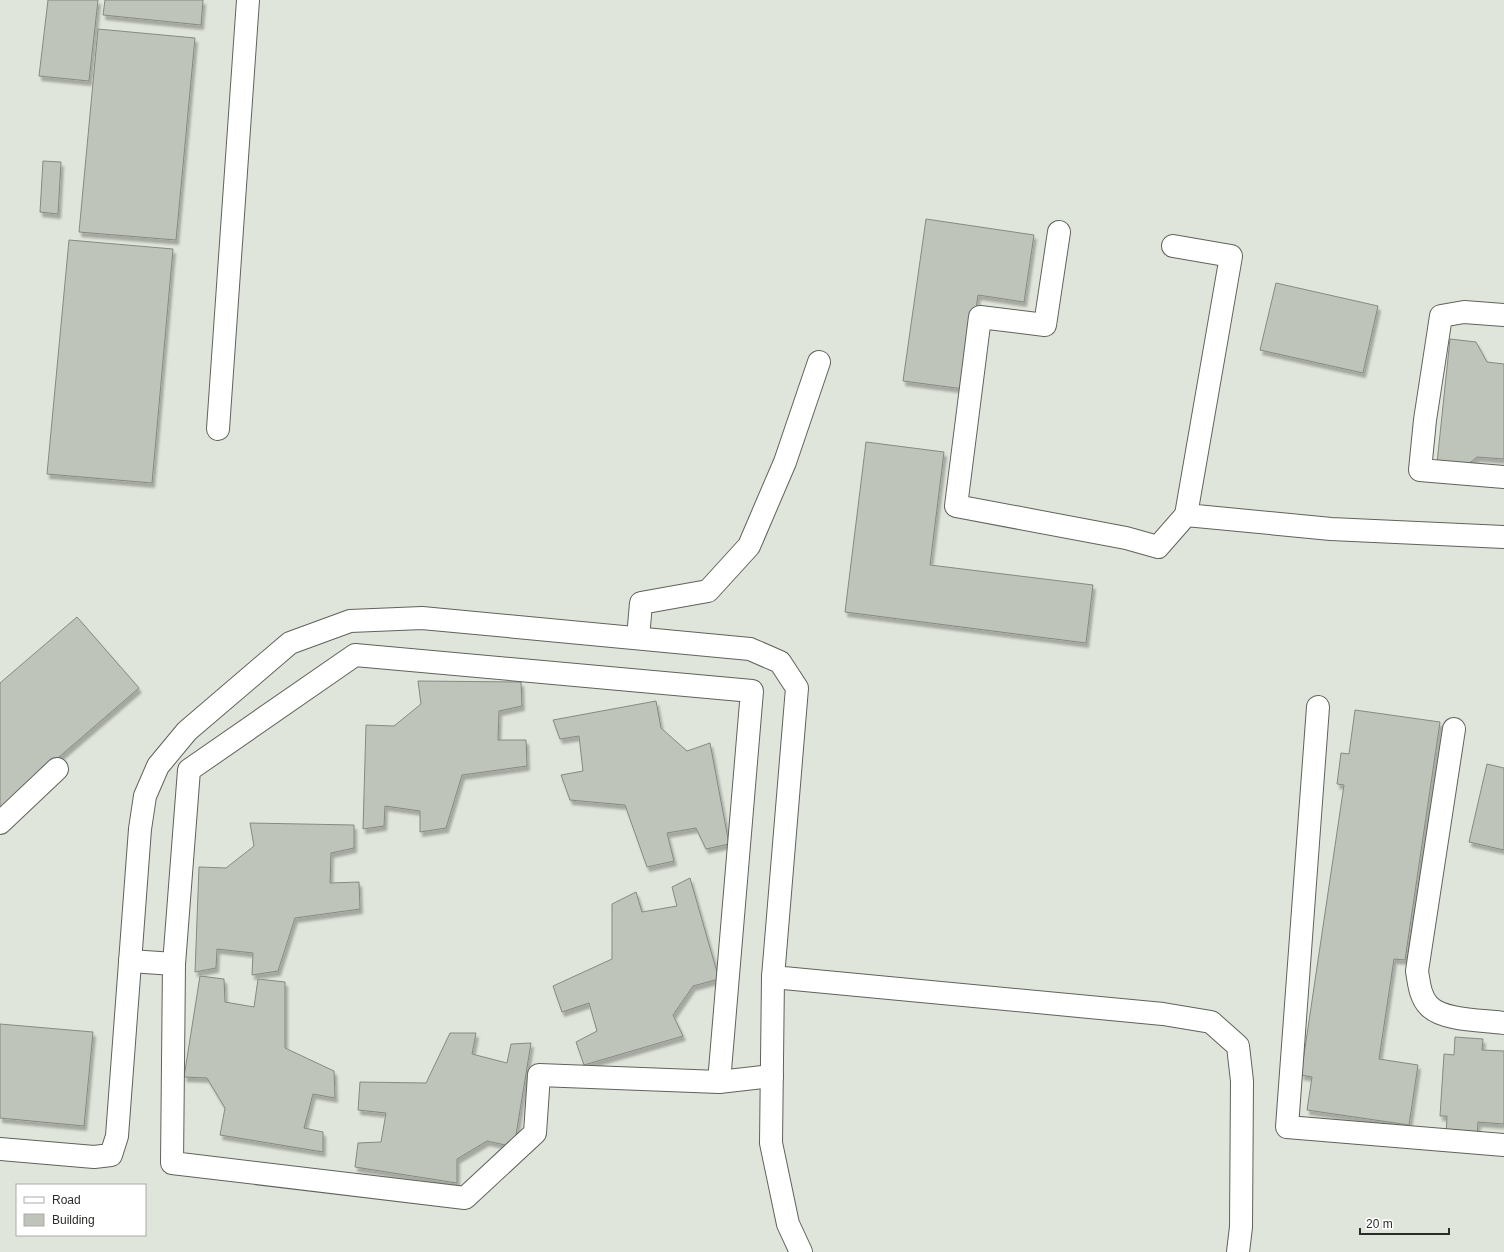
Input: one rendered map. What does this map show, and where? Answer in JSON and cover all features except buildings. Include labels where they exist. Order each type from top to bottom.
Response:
[{"type":"street","points":[[218,429],[248,0]]},
{"type":"street","points":[[1058,232],[1045,325],[980,316],[956,506],[1126,538],[1158,547],[1186,515],[1231,256],[1173,246]]},
{"type":"street","points":[[1504,315],[1464,312],[1441,316],[1425,420],[1420,470],[1504,478]]},
{"type":"street","points":[[638,638],[641,603],[708,591],[749,546],[785,462],[819,362]]},
{"type":"street","points":[[1186,515],[1331,529],[1504,537]]},
{"type":"street","points":[[0,1149],[94,1157],[111,1156],[117,1136],[140,829],[145,796],[158,766],[187,731],[290,643],[350,622],[422,618],[750,649],[780,662],[797,688],[774,976],[771,1143],[788,1224],[801,1252]]},
{"type":"street","points":[[719,1082],[752,691],[354,655],[189,770],[174,964],[172,1163],[465,1198],[535,1133],[539,1075],[719,1082],[772,1076]]},
{"type":"street","points":[[1318,707],[1287,1127],[1504,1145]]},
{"type":"street","points":[[1454,729],[1417,971],[1418,978],[1421,992],[1429,1006],[1447,1016],[1504,1023]]},
{"type":"street","points":[[0,823],[57,769]]},
{"type":"street","points":[[130,961],[174,964]]},
{"type":"street","points":[[774,976],[1163,1014],[1211,1022],[1238,1046],[1242,1081],[1241,1227],[1238,1252]]}]
